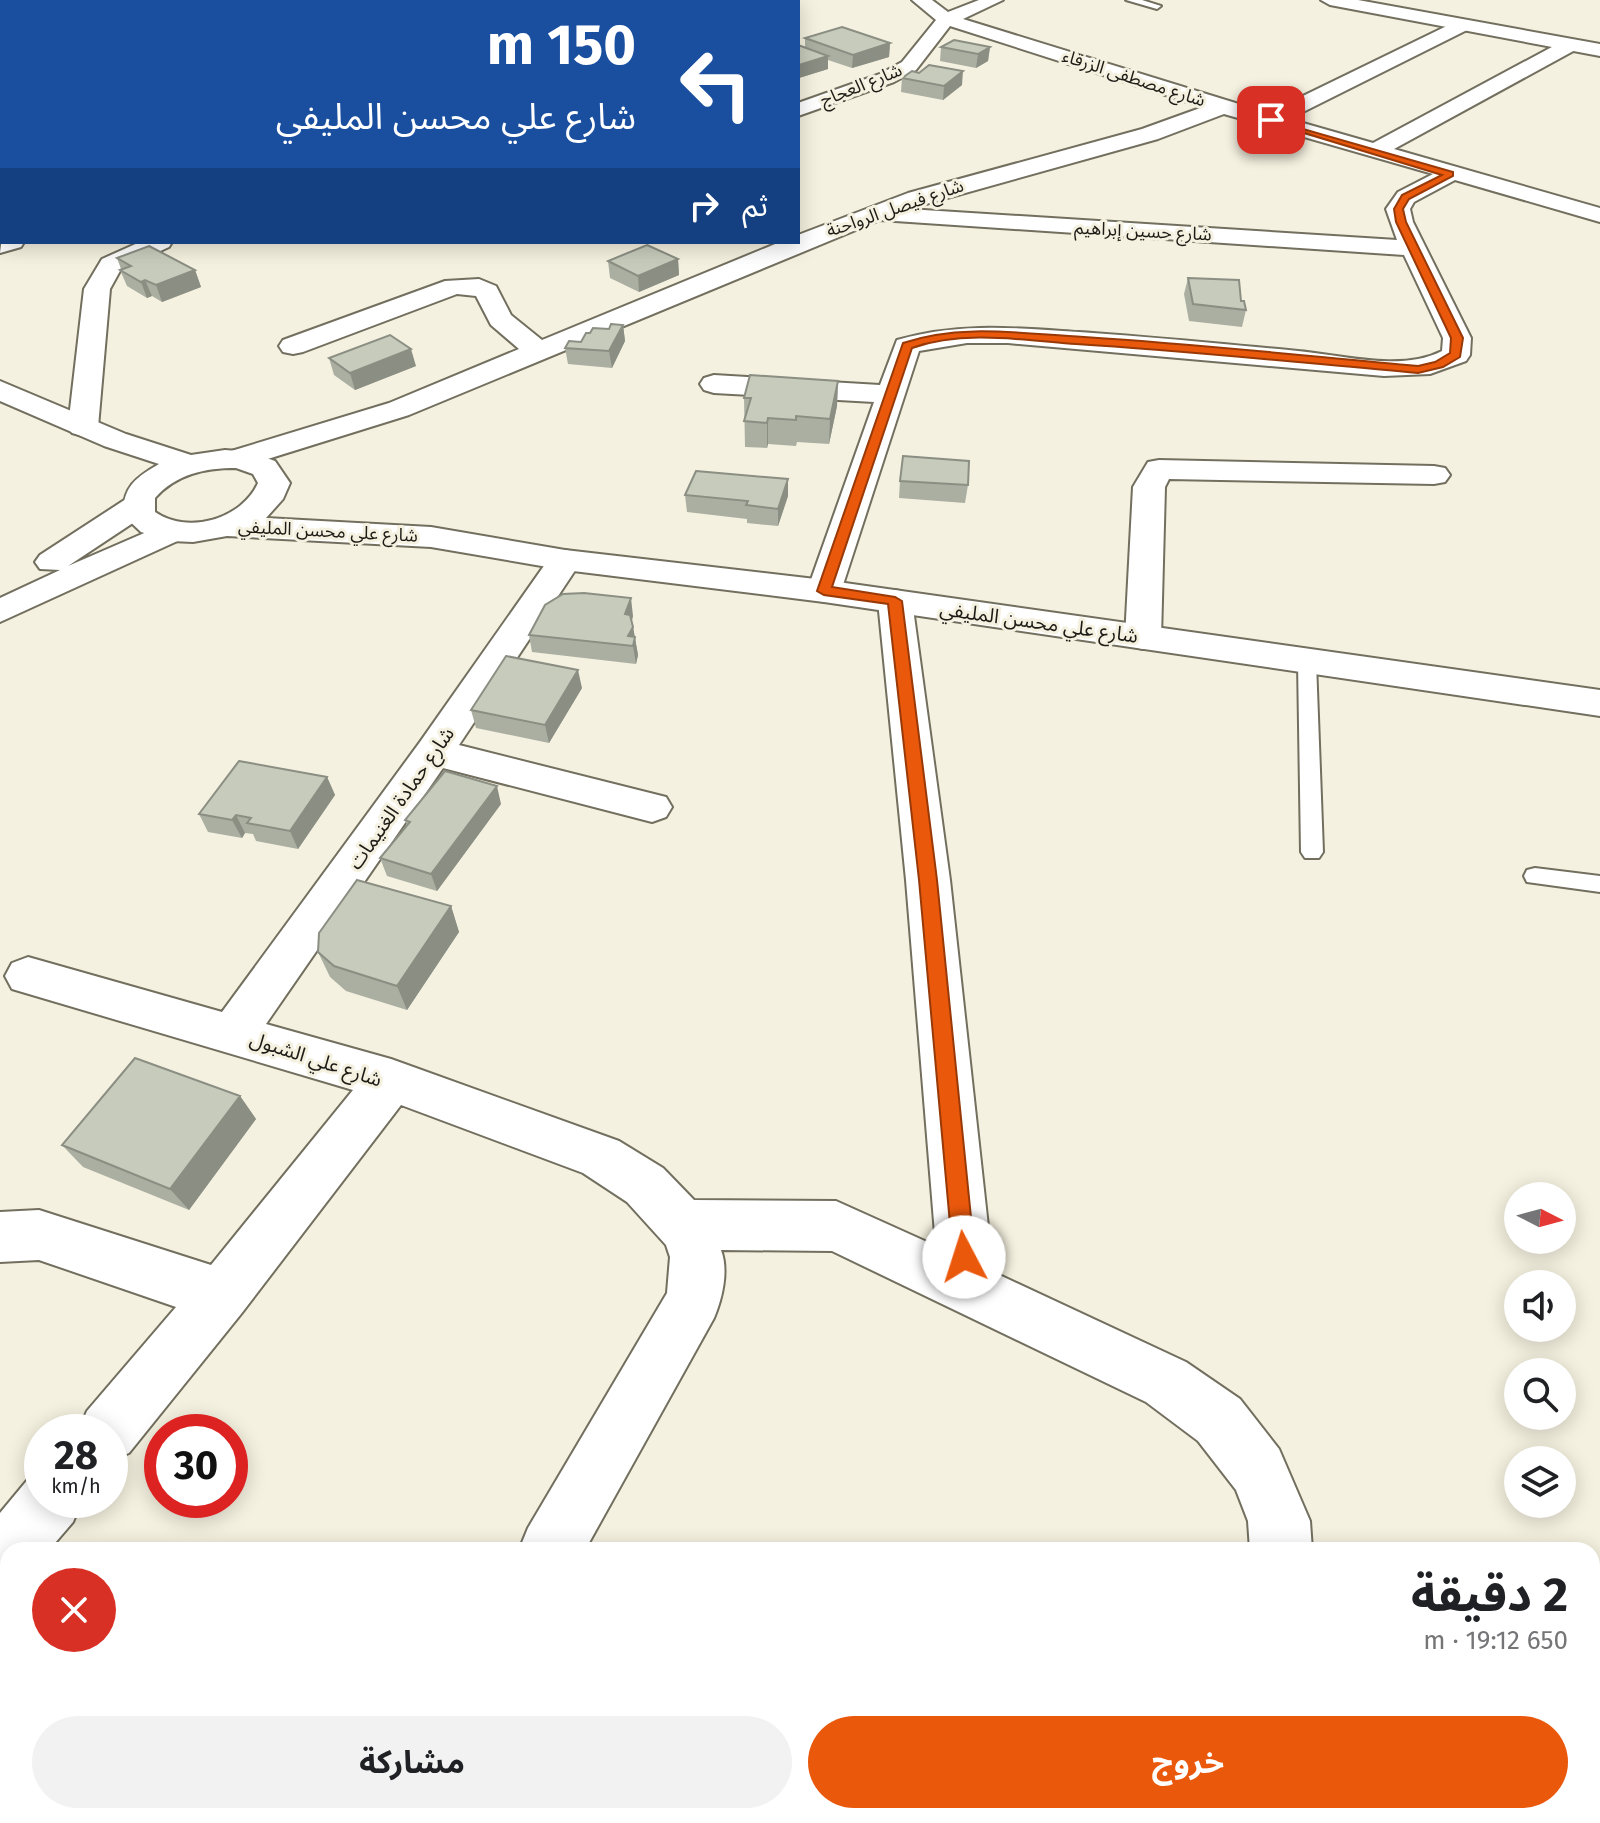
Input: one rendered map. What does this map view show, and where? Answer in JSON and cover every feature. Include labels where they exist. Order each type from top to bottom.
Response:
[{"type":"street","name":"شارع مصطفى الزرقاء","points":[[921,0],[946,19],[1223,107],[1600,215]]},
{"type":"street","points":[[946,19],[994,0]]},
{"type":"street","points":[[1330,0],[1600,50]]},
{"type":"street","name":"شارع العجاج","points":[[800,109],[887,78],[909,66],[946,19]]},
{"type":"street","points":[[1271,120],[1463,25]]},
{"type":"street","points":[[1375,151],[1570,45]]},
{"type":"street","name":"شارع فيصل الرواحنة","points":[[800,243],[874,213],[968,182],[1176,127],[1223,107]]},
{"type":"street","points":[[824,591],[907,346],[927,339],[980,334],[1129,343],[1384,368],[1418,370],[1439,365],[1456,355],[1457,338],[1401,222],[1398,209],[1401,202],[1450,174]]},
{"type":"street","name":"شارع حسين إبراهيم","points":[[874,213],[1413,248]]},
{"type":"street","points":[[156,244],[111,264],[97,289],[88,429],[138,501],[139,515],[146,522],[172,531],[208,531],[226,526]]},
{"type":"street","name":"شارع فيصل الرواحنة","points":[[189,464],[239,459],[399,409],[799,244]]},
{"type":"street","points":[[293,346],[454,286],[467,285],[487,291],[500,319],[538,351]]},
{"type":"street","points":[[714,384],[891,394]]},
{"type":"street","points":[[0,390],[88,429],[189,464]]},
{"type":"street","name":"شارع فيصل الرواحنة","points":[[226,526],[254,513],[272,494],[334,448],[399,409]]},
{"type":"street","points":[[239,459],[253,462],[271,475],[272,494]]},
{"type":"street","points":[[0,603],[55,559],[138,501],[158,478],[189,464]]},
{"type":"street","points":[[1143,638],[1149,487],[1159,469],[1434,475]]},
{"type":"street","name":"شارع علي محسن المليفي","points":[[272,494],[327,505],[431,537]]},
{"type":"street","name":"شارع علي محسن المليفي","points":[[226,526],[431,537],[565,560],[824,591],[1600,703]]},
{"type":"street","points":[[0,611],[172,531]]},
{"type":"street","name":"شارع حمادة الغنيمات","points":[[233,1033],[434,752],[565,560]]},
{"type":"street","points":[[895,601],[928,880],[967,1288]]},
{"type":"street","points":[[434,752],[652,807]]},
{"type":"street","name":"شارع علي الشبول","points":[[28,976],[391,1080],[123,1414]]},
{"type":"street","points":[[391,1080],[601,1157],[645,1185],[683,1225],[697,1257],[694,1299],[555,1542]]},
{"type":"street","points":[[683,1225],[836,1226],[1166,1382],[1219,1420],[1258,1470],[1279,1521],[1280,1542]]},
{"type":"street","points":[[0,1237],[39,1235],[221,1295]]},
{"type":"street","points":[[16,1542],[36,1518]]},
{"type":"lane","points":[[1130,0],[1157,6]]},
{"type":"lane","points":[[1307,662],[1312,852]]},
{"type":"lane","points":[[1535,876],[1600,884]]},
{"type":"building","points":[[842,27],[890,43],[853,55],[805,38]]},
{"type":"building","points":[[954,40],[990,47],[978,54],[941,47]]},
{"type":"building","points":[[800,46],[828,56],[800,65]]},
{"type":"building","points":[[929,65],[963,71],[944,86],[902,78],[912,71],[919,73]]},
{"type":"building","points":[[647,245],[678,259],[638,276],[608,261]]},
{"type":"building","points":[[149,246],[195,270],[156,285],[145,280],[141,282],[120,270],[131,266],[117,258]]},
{"type":"building","points":[[1188,278],[1239,280],[1241,301],[1244,301],[1246,310],[1193,304]]},
{"type":"building","points":[[611,324],[623,325],[609,351],[565,348],[569,341],[581,342],[593,328],[609,329]]},
{"type":"building","points":[[390,335],[411,349],[350,373],[329,358]]},
{"type":"building","points":[[750,375],[838,381],[830,419],[796,416],[796,420],[768,418],[767,423],[744,421],[751,398],[744,398]]},
{"type":"building","points":[[903,456],[969,461],[968,485],[900,481]]},
{"type":"building","points":[[696,471],[788,479],[778,509],[746,505],[748,501],[685,495]]},
{"type":"building","points":[[563,594],[631,598],[625,614],[630,615],[633,627],[628,636],[635,637],[633,646],[529,635],[545,605]]},
{"type":"building","points":[[506,656],[578,670],[545,725],[471,710]]},
{"type":"building","points":[[239,761],[327,777],[290,831],[247,823],[251,818],[236,815],[232,820],[199,814]]},
{"type":"building","points":[[445,771],[497,786],[431,874],[380,858],[410,822],[405,820]]},
{"type":"building","points":[[357,880],[451,906],[397,986],[334,966],[318,952],[319,933]]},
{"type":"building","points":[[135,1058],[240,1096],[170,1189],[62,1145]]},
{"type":"route","points":[[964,1257],[928,880],[895,601],[824,591],[907,346],[927,339],[980,334],[1129,343],[1418,370],[1439,365],[1456,355],[1457,338],[1401,222],[1398,209],[1406,197],[1450,174],[1271,120]]}]
